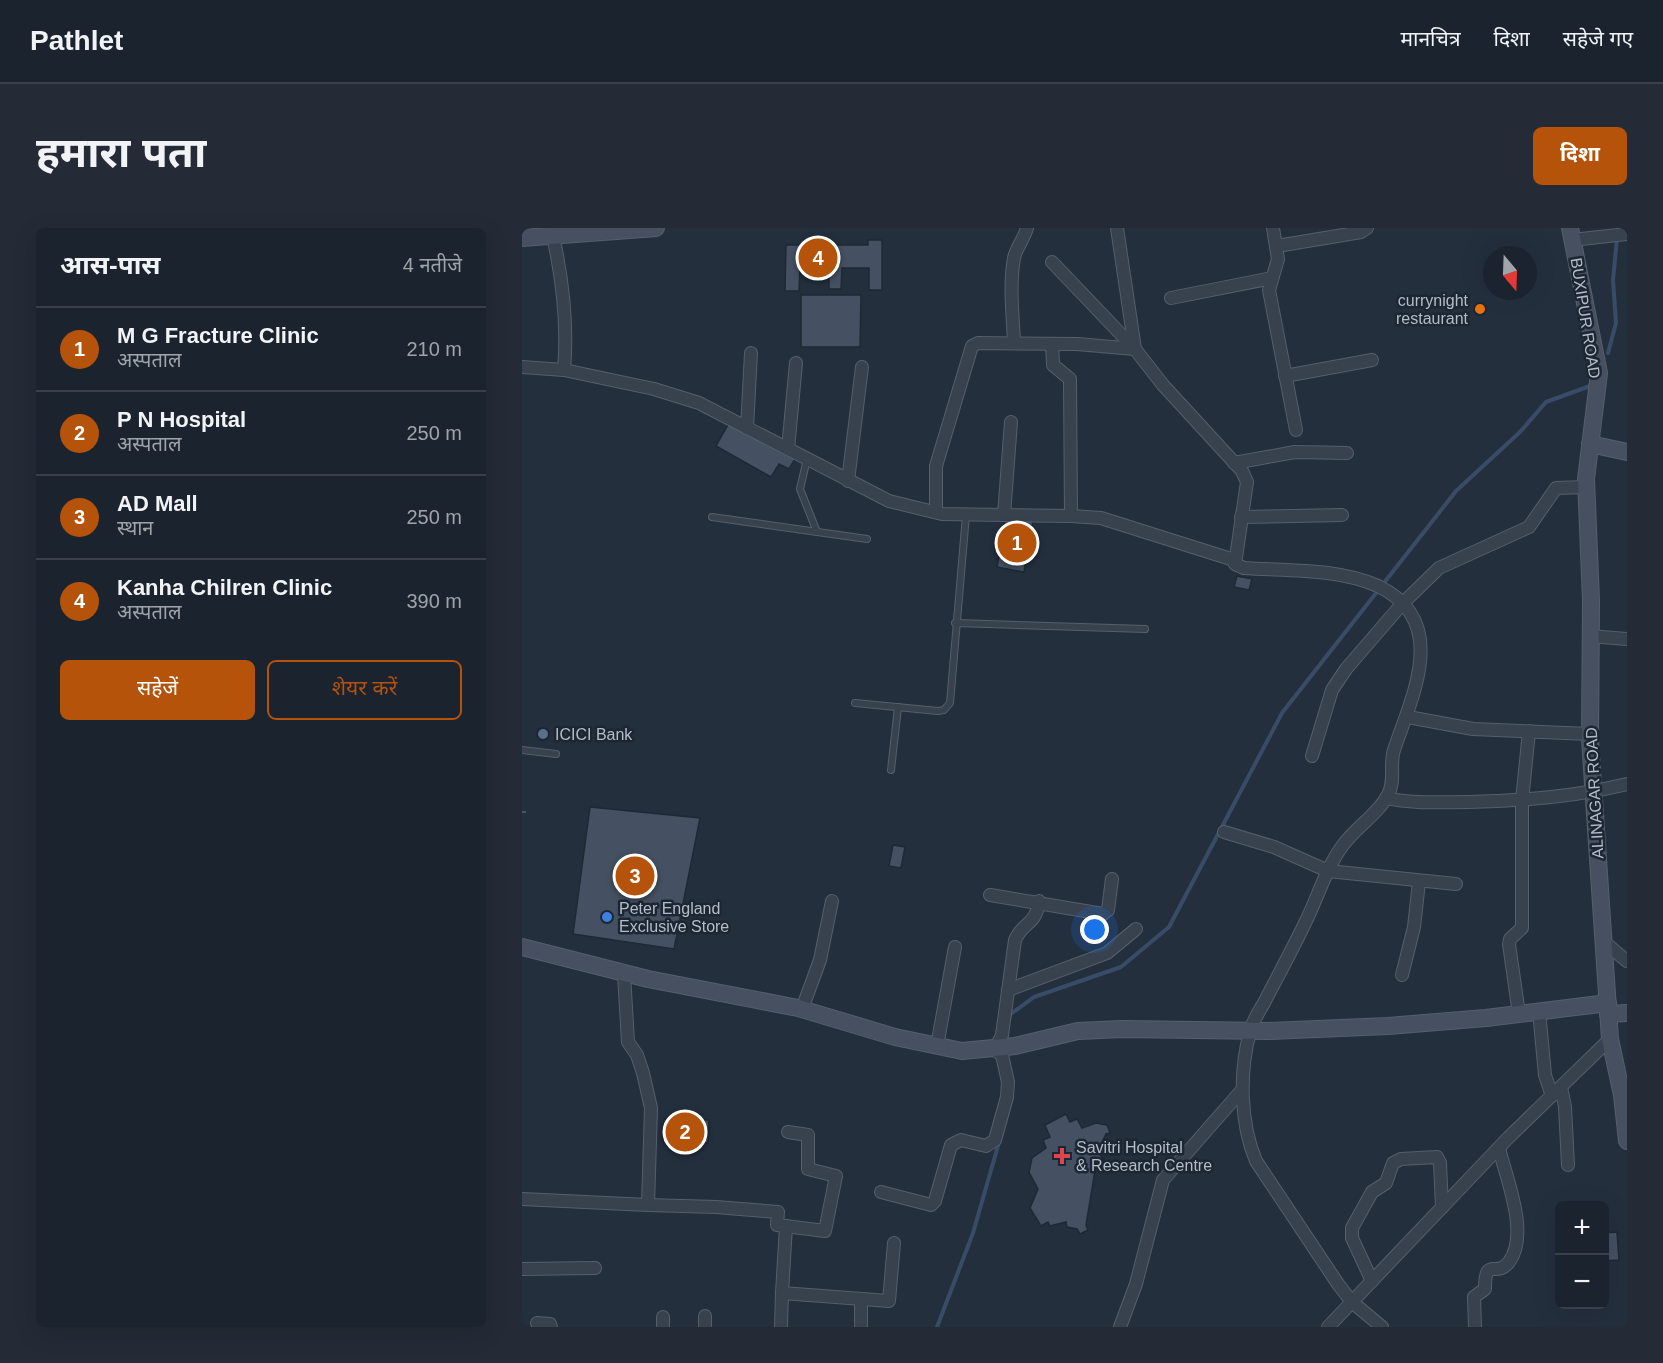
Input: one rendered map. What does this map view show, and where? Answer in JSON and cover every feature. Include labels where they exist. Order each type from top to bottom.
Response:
[{"type":"main road","points":[[530,235],[553,236],[656,228]]},
{"type":"main road","name":"BUXIPUR ROAD","points":[[1571,234],[1599,373],[1590,444]]},
{"type":"main road","points":[[1590,444],[1627,452]]},
{"type":"main road","name":"ALINAGAR ROAD","points":[[1590,444],[1586,487],[1593,792],[1610,1039],[1622,1095],[1627,1141]]},
{"type":"main road","points":[[522,947],[624,974],[802,1009],[895,1037],[962,1051],[998,1047],[1078,1032],[1111,1029],[1250,1030],[1388,1026],[1539,1011],[1608,1009],[1627,1013]]},
{"type":"street","points":[[1014,344],[1012,292],[1014,256],[1027,228]]},
{"type":"street","points":[[1117,228],[1135,349]]},
{"type":"street","points":[[1273,228],[1278,259],[1269,290],[1296,430]]},
{"type":"street","points":[[1277,246],[1361,232],[1367,228]]},
{"type":"street","points":[[1571,234],[1627,234]]},
{"type":"street","points":[[553,236],[562,277],[567,338],[564,370]]},
{"type":"street","points":[[1052,262],[1135,349],[1163,385],[1234,463],[1247,483],[1233,560]]},
{"type":"street","points":[[1171,298],[1272,278]]},
{"type":"street","points":[[936,512],[936,466],[970,350],[978,343],[1052,344],[1135,349]]},
{"type":"street","points":[[1052,344],[1053,365],[1070,380],[1071,516]]},
{"type":"street","points":[[747,428],[751,353]]},
{"type":"street","points":[[1285,376],[1372,360]]},
{"type":"street","points":[[788,449],[796,363]]},
{"type":"street","points":[[522,367],[564,370],[654,389],[699,403],[889,501],[936,512],[1101,518],[1233,560],[1244,568],[1339,575],[1381,588],[1402,604],[1417,628],[1422,646],[1408,717],[1393,753],[1393,782],[1386,798],[1344,843],[1328,871],[1306,921],[1250,1030],[1242,1089],[1249,1144],[1256,1161],[1338,1284],[1353,1302],[1382,1327]]},
{"type":"street","points":[[848,481],[862,367]]},
{"type":"street","points":[[1004,515],[1011,422]]},
{"type":"street","points":[[1234,463],[1295,453],[1347,453]]},
{"type":"street","points":[[1312,756],[1332,690],[1346,669],[1402,604],[1438,568],[1529,527],[1556,488],[1586,487]]},
{"type":"street","points":[[1241,517],[1342,515]]},
{"type":"street","points":[[1590,636],[1627,639]]},
{"type":"street","points":[[1408,717],[1458,727],[1590,734]]},
{"type":"street","points":[[1519,1014],[1509,944],[1510,939],[1522,928],[1522,801],[1529,731]]},
{"type":"street","points":[[1386,798],[1413,803],[1522,801],[1593,792],[1627,784]]},
{"type":"street","points":[[1224,832],[1274,847],[1328,871],[1456,884]]},
{"type":"street","points":[[990,895],[1039,901],[1103,914],[1108,910],[1112,879]]},
{"type":"street","points":[[1402,975],[1414,927],[1419,882]]},
{"type":"street","points":[[802,1009],[820,960],[832,901]]},
{"type":"street","points":[[881,1192],[930,1204],[934,1201],[951,1145],[961,1140],[986,1146],[995,1140],[1007,1097],[1008,1082],[998,1047],[1002,1035],[1015,940],[1020,931],[1036,917],[1039,901]]},
{"type":"street","points":[[1008,990],[1107,953],[1136,929]]},
{"type":"street","points":[[1604,942],[1627,961]]},
{"type":"street","points":[[937,1046],[955,947]]},
{"type":"street","points":[[624,974],[628,1042],[637,1055],[651,1108],[648,1205]]},
{"type":"street","points":[[1539,1011],[1545,1075],[1565,1107],[1568,1165]]},
{"type":"street","points":[[1328,1327],[1498,1148],[1610,1039]]},
{"type":"street","points":[[1120,1327],[1136,1284],[1163,1180],[1242,1089]]},
{"type":"street","points":[[522,1199],[716,1207],[778,1212],[777,1226],[825,1231],[836,1176],[808,1169],[808,1135],[788,1132]]},
{"type":"street","points":[[1475,1327],[1474,1297],[1485,1289],[1484,1275],[1487,1271],[1502,1267],[1510,1261],[1519,1231],[1498,1148]]},
{"type":"street","points":[[1372,1281],[1353,1238],[1352,1228],[1372,1192],[1386,1183],[1393,1163],[1401,1159],[1437,1157],[1440,1162],[1442,1207]]},
{"type":"street","points":[[781,1327],[786,1226]]},
{"type":"street","points":[[782,1293],[884,1302],[891,1298],[894,1243]]},
{"type":"street","points":[[522,1269],[595,1268]]},
{"type":"street","points":[[861,1299],[861,1327]]},
{"type":"street","points":[[537,1323],[550,1324],[550,1327]]},
{"type":"lane","points":[[807,459],[800,489],[817,532]]},
{"type":"lane","points":[[855,703],[938,711],[947,708],[950,703],[966,514]]},
{"type":"lane","points":[[712,518],[867,539]]},
{"type":"lane","points":[[955,623],[1144,629]]},
{"type":"lane","points":[[891,770],[898,707]]},
{"type":"lane","points":[[522,750],[556,754]]},
{"type":"building","points":[[868,240],[882,240],[882,290],[869,290],[869,268],[842,268],[841,289],[829,289],[829,268],[800,267],[799,291],[785,291],[786,245],[868,245]]},
{"type":"building","points":[[801,295],[861,295],[860,347],[801,347]]},
{"type":"building","points":[[729,423],[795,459],[789,469],[779,464],[771,477],[716,446]]},
{"type":"building","points":[[1006,516],[1033,521],[1024,572],[997,567]]},
{"type":"building","points":[[1237,576],[1252,579],[1249,590],[1234,587]]},
{"type":"building","points":[[590,807],[700,818],[674,949],[573,934]]},
{"type":"building","points":[[893,845],[905,847],[901,868],[889,866]]},
{"type":"building","points":[[1066,1114],[1070,1122],[1077,1119],[1082,1128],[1096,1123],[1107,1125],[1110,1133],[1106,1134],[1098,1151],[1104,1161],[1096,1165],[1086,1225],[1088,1230],[1080,1234],[1077,1229],[1067,1227],[1066,1222],[1050,1226],[1048,1222],[1041,1226],[1030,1208],[1038,1189],[1029,1172],[1032,1158],[1046,1148],[1043,1140],[1050,1137],[1045,1125]]},
{"type":"building","points":[[664,1119],[709,1120],[708,1143],[663,1142]]},
{"type":"building","points":[[1617,1232],[1619,1260],[1609,1261],[1609,1233]]},
{"type":"waterway","points":[[1608,353],[1616,323],[1613,280],[1618,228]]},
{"type":"waterway","points":[[1008,1016],[1034,997],[1121,967],[1169,927],[1282,713],[1456,491],[1520,432],[1546,402],[1590,386]]},
{"type":"waterway","points":[[937,1327],[973,1233],[1012,1097]]},
{"type":"place","name":"Kanha Chilren Clinic","points":[[818,258]]},
{"type":"place","name":"currynight restaurant","points":[[1480,309]]},
{"type":"place","name":"M G Fracture Clinic","points":[[1017,543]]},
{"type":"place","name":"ICICI Bank","points":[[543,734]]},
{"type":"place","name":"AD Mall","points":[[635,876]]},
{"type":"place","name":"Peter England Exclusive Store","points":[[607,917]]},
{"type":"place","name":"P N Hospital","points":[[685,1132]]},
{"type":"place","name":"Savitri Hospital & Research Centre","points":[[1062,1156]]}]
